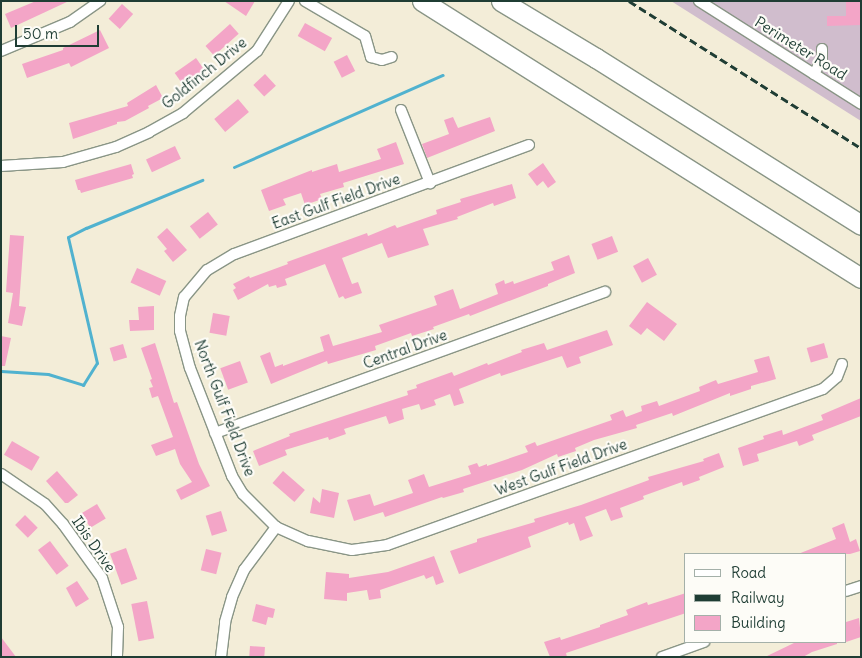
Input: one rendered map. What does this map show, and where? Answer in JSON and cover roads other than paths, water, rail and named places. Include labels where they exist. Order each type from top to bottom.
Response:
[{"type":"highway","points":[[422,1],[861,278]]},
{"type":"highway","points":[[501,1],[596,58],[861,225]]},
{"type":"street","points":[[1,51],[70,22],[100,1]]},
{"type":"street","name":"Goldfinch Drive","points":[[1,166],[63,162],[88,156],[116,147],[174,118],[257,51],[289,1]]},
{"type":"street","points":[[305,1],[365,36],[371,57],[382,60],[392,57]]},
{"type":"street","name":"Perimeter Road","points":[[699,1],[861,104]]},
{"type":"street","points":[[814,74],[822,59],[822,49]]},
{"type":"street","points":[[401,110],[430,183]]},
{"type":"street","name":"East Gulf Field Drive","points":[[180,316],[184,297],[195,282],[218,262],[234,254],[529,145]]},
{"type":"street","name":"Central Drive","points":[[215,433],[605,292]]},
{"type":"street","name":"North Gulf Field Drive","points":[[180,316],[180,331],[190,368],[232,476],[243,494],[276,527]]},
{"type":"street","name":"West Gulf Field Drive","points":[[276,527],[308,541],[352,550],[387,545],[823,388],[837,377],[842,364]]},
{"type":"street","name":"Ibis Drive","points":[[1,474],[45,504],[63,524],[102,578],[118,627],[117,657]]},
{"type":"street","points":[[221,657],[225,622],[232,596],[244,570],[276,527]]},
{"type":"street","points":[[847,591],[861,586]]},
{"type":"street","points":[[662,657],[701,643]]},
{"type":"waterway","points":[[234,167],[443,75]]},
{"type":"waterway","points":[[1,371],[48,374],[83,385],[97,363],[68,237],[202,180]]},
{"type":"railway","points":[[629,1],[861,148]]}]
